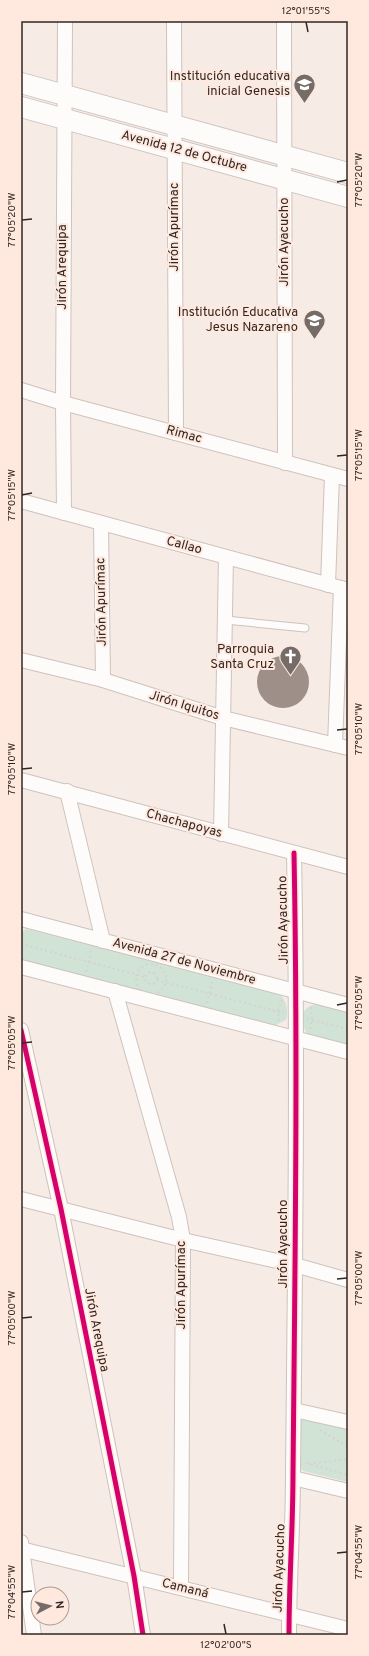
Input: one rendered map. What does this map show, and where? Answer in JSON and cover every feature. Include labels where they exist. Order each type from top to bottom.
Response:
[{"type":"main road","name":"Avenida 12 de Octubre","points":[[21,84],[348,173]]},
{"type":"main road","name":"Avenida 12 de Octubre","points":[[21,107],[348,197]]},
{"type":"street","name":"Jirón Arequipa","points":[[64,21],[64,513]]},
{"type":"street","name":"Jirón Apurímac","points":[[174,21],[176,433]]},
{"type":"street","name":"Jirón Ayacucho","points":[[284,21],[285,462]]},
{"type":"street","name":"Rimac","points":[[21,390],[63,403],[348,479]]},
{"type":"street","points":[[332,475],[339,588],[341,747]]},
{"type":"street","name":"Callao","points":[[21,501],[339,588]]},
{"type":"street","name":"Jirón Apurímac","points":[[101,523],[103,680]]},
{"type":"street","points":[[221,834],[226,557]]},
{"type":"street","name":"Jirón Iquitos","points":[[21,660],[103,680],[223,718],[341,747]]},
{"type":"street","name":"Chachapoyas","points":[[21,780],[348,867]]},
{"type":"street","points":[[67,791],[103,941]]},
{"type":"street","name":"Jirón Ayacucho","points":[[289,1635],[293,1478],[295,1265],[296,1016],[290,990],[294,853]]},
{"type":"street","name":"Avenida 27 de Noviembre","points":[[21,919],[348,1005]]},
{"type":"street","points":[[21,967],[348,1052]]},
{"type":"street","name":"Jirón Apurímac","points":[[115,991],[179,1217],[183,1240],[181,1588]]},
{"type":"street","name":"Jirón Arequipa","points":[[21,1030],[61,1209],[134,1576],[143,1635]]},
{"type":"street","points":[[21,1199],[183,1240],[295,1265],[348,1280]]},
{"type":"street","points":[[294,1410],[348,1422]]},
{"type":"street","points":[[293,1478],[348,1491]]},
{"type":"street","points":[[22,1546],[34,1635]]},
{"type":"street","name":"Camaná","points":[[22,1546],[181,1588],[348,1629]]},
{"type":"lane","points":[[225,620],[305,628]]},
{"type":"path","points":[[21,944],[145,977]]},
{"type":"path","points":[[85,974],[91,950]]},
{"type":"path","points":[[155,964],[160,966],[164,971],[166,982],[157,993],[148,994],[139,988],[136,974],[143,965],[155,964]]},
{"type":"path","points":[[145,977],[150,972],[153,972],[156,974],[157,980]]},
{"type":"path","points":[[145,977],[146,982],[152,985],[157,980]]},
{"type":"path","points":[[157,980],[348,1030]]},
{"type":"path","points":[[206,1005],[212,981]]},
{"type":"path","points":[[281,1035],[278,1011],[290,990]]},
{"type":"path","points":[[348,1459],[306,1464],[348,1475]]},
{"type":"green space","points":[[26,929],[278,992],[286,1005],[286,1020],[266,1028],[21,962],[21,933]]},
{"type":"green space","points":[[323,1003],[348,1009],[348,1047],[307,1034],[300,1018],[302,1014],[309,1007],[315,1004]]},
{"type":"green space","points":[[305,1415],[348,1427],[348,1482],[303,1471],[299,1466],[300,1419]]},
{"type":"building","points":[[283,656],[293,658],[301,664],[307,672],[309,682],[307,692],[301,700],[293,706],[283,708],[273,706],[265,700],[259,692],[257,682],[259,672],[265,664],[273,658]]},
{"type":"cycle path","points":[[289,1635],[293,1494],[296,1164],[294,853]]},
{"type":"cycle path","points":[[21,1030],[61,1209],[134,1576],[143,1635]]},
{"type":"place","name":"Institución educativa inicial Genesis","points":[[305,104]]},
{"type":"place","name":"Institución Educativa Jesus Nazareno","points":[[314,340]]},
{"type":"place","name":"Parroquia Santa Cruz","points":[[290,676]]}]
